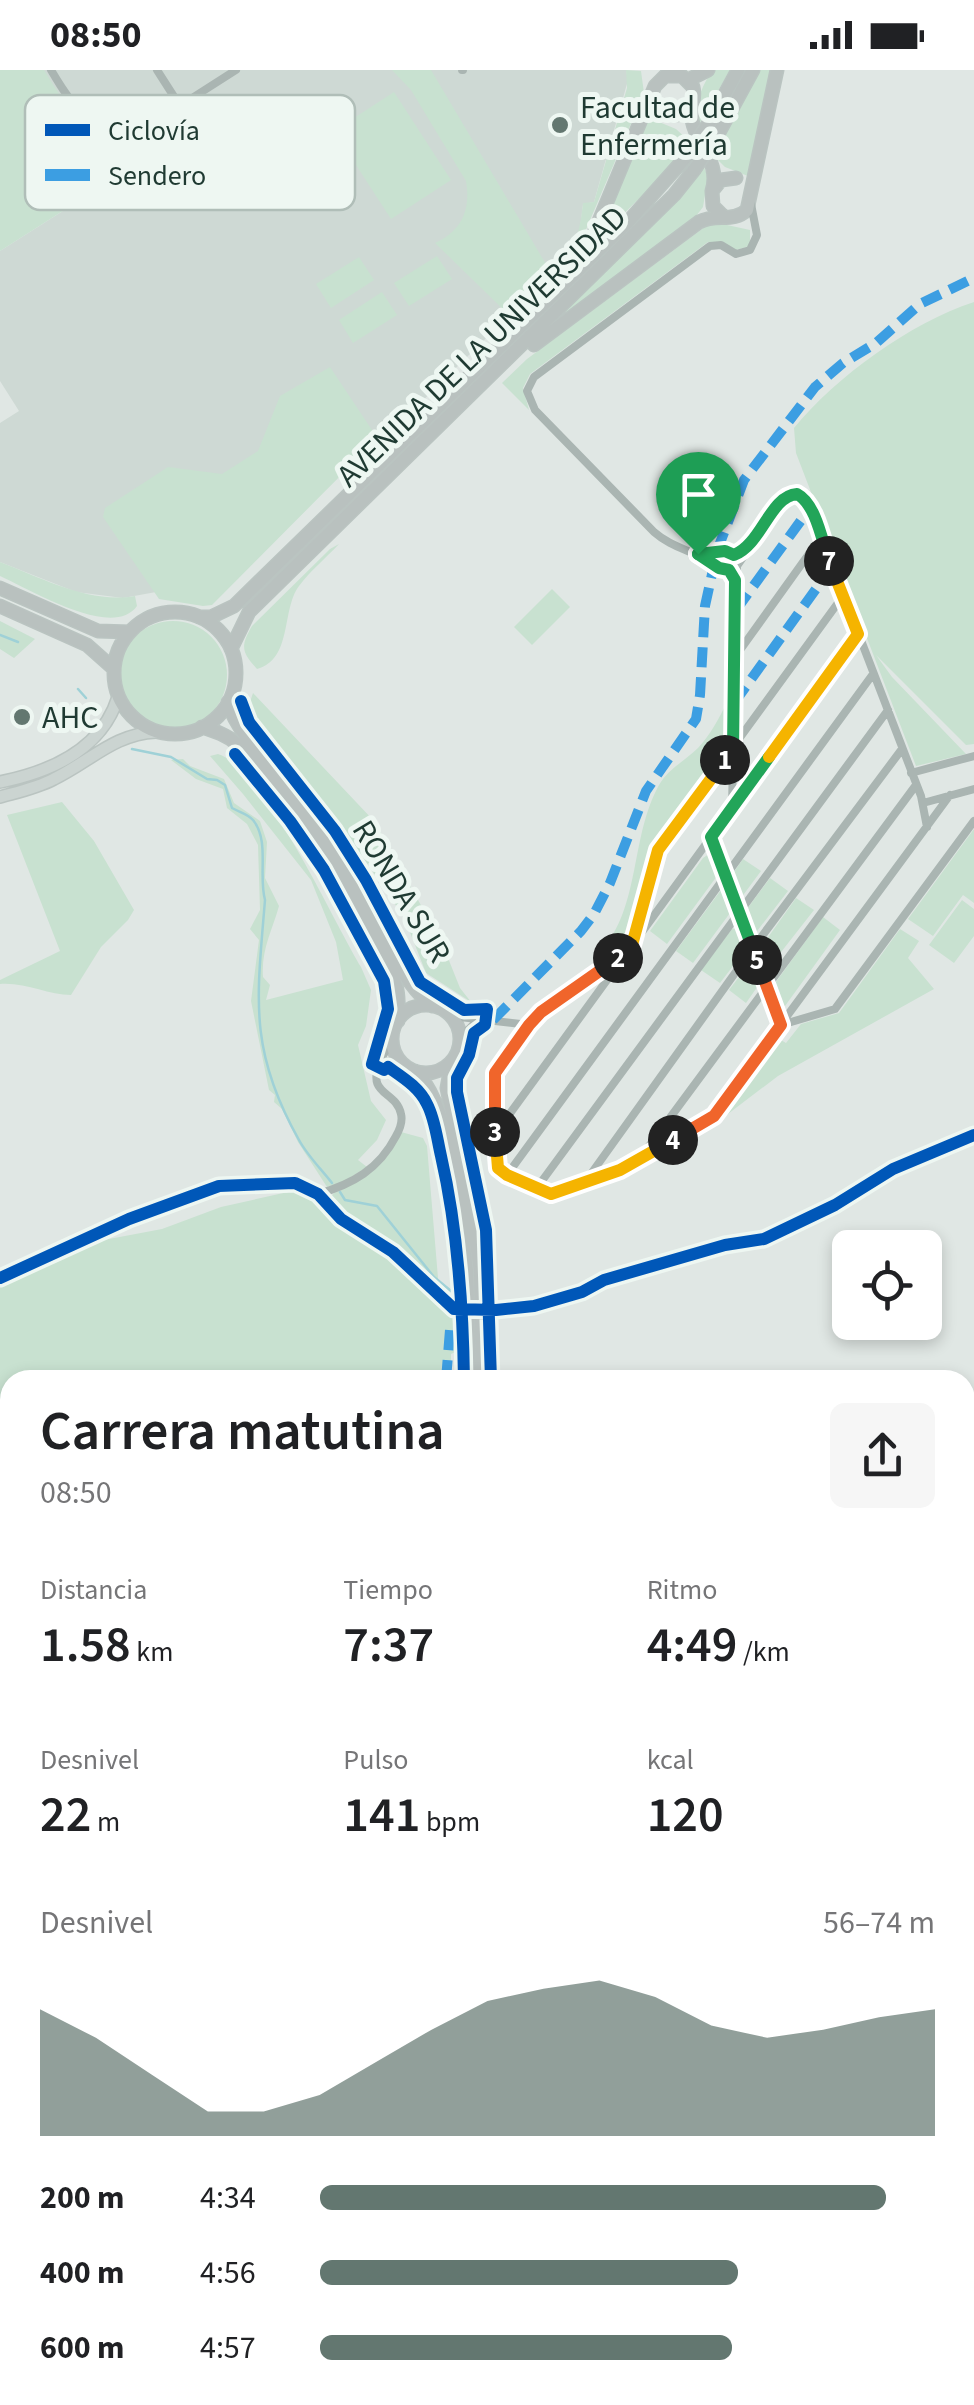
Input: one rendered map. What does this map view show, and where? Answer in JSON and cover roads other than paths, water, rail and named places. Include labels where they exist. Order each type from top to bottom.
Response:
[{"type":"highway","points":[[539,307],[594,233],[663,77],[708,70]]},
{"type":"highway","name":"AVENIDA DE LA UNIVERSIDAD","points":[[199,617],[211,617],[234,606],[628,222],[686,157],[738,70]]},
{"type":"highway","name":"AVENIDA DE LA UNIVERSIDAD","points":[[231,648],[249,612],[674,194],[717,136],[753,70]]},
{"type":"highway","points":[[488,380],[699,222],[708,217],[746,212],[777,70]]},
{"type":"highway","points":[[680,75],[695,93],[691,107],[694,131]]},
{"type":"highway","points":[[654,92],[661,111],[694,131],[714,166],[748,186],[751,201]]},
{"type":"highway","points":[[675,116],[691,107]]},
{"type":"highway","points":[[714,166],[712,204],[729,217]]},
{"type":"highway","points":[[712,191],[723,179],[736,178]]},
{"type":"highway","points":[[0,588],[98,630],[130,632]]},
{"type":"highway","points":[[0,606],[87,645],[114,670]]},
{"type":"highway","points":[[167,612],[199,617],[221,633],[231,648],[236,674],[228,702],[202,727],[175,734],[156,732],[130,715],[118,696],[114,670],[118,649],[140,623],[167,612]]},
{"type":"highway","name":"RONDA SUR","points":[[228,702],[239,727],[299,797],[337,851],[409,985],[432,1006]]},
{"type":"highway","name":"RONDA SUR","points":[[202,727],[228,737],[244,750],[314,838],[382,954],[396,990],[398,1021]]},
{"type":"highway","points":[[470,1370],[474,1271],[437,1105],[429,1085],[402,1062],[392,1043],[398,1021],[412,1008],[432,1006],[451,1016],[460,1038],[446,1088],[469,1194],[481,1370]]},
{"type":"highway","points":[[415,1071],[435,1072],[452,1061]]},
{"type":"main road","points":[[652,71],[654,92]]},
{"type":"main road","points":[[0,782],[55,766],[82,748],[106,726],[118,696]]},
{"type":"main road","points":[[0,797],[51,780],[117,739],[133,733],[156,732]]},
{"type":"street","points":[[51,70],[68,95]]},
{"type":"street","points":[[157,70],[173,95]]},
{"type":"street","points":[[197,95],[236,70]]},
{"type":"street","points":[[751,201],[756,235],[750,250],[736,254],[710,246],[534,376],[527,391],[535,410],[654,532],[670,546],[698,554],[712,563],[735,563],[788,495],[805,498],[912,772],[928,826]]},
{"type":"street","points":[[729,217],[753,224]]},
{"type":"street","points":[[734,658],[821,537]]},
{"type":"street","points":[[698,554],[725,551],[735,563],[732,808]]},
{"type":"street","points":[[712,563],[716,552]]},
{"type":"street","points":[[843,596],[658,850],[630,948],[529,1025],[495,1073],[498,1168],[551,1194],[582,1186],[638,1161],[714,1116],[950,795]]},
{"type":"street","points":[[495,1134],[858,634]]},
{"type":"street","points":[[844,654],[863,648]]},
{"type":"street","points":[[507,1175],[873,674]]},
{"type":"street","points":[[536,1189],[888,710]]},
{"type":"street","points":[[734,722],[750,726]]},
{"type":"street","points":[[878,722],[892,722]]},
{"type":"street","points":[[582,1186],[752,948],[902,749]]},
{"type":"street","points":[[912,772],[974,756]]},
{"type":"street","points":[[732,782],[747,788]]},
{"type":"street","points":[[638,1161],[916,784]]},
{"type":"street","points":[[906,795],[922,799],[974,789]]},
{"type":"street","points":[[781,1025],[836,1010],[974,822]]},
{"type":"street","points":[[711,837],[781,1025]]},
{"type":"street","points":[[642,909],[646,914],[654,914]]},
{"type":"street","points":[[595,974],[601,989]]},
{"type":"street","points":[[574,990],[601,989]]},
{"type":"street","points":[[574,990],[584,997],[586,1010]]},
{"type":"street","points":[[451,1016],[529,1025]]},
{"type":"street","points":[[460,1038],[482,1017]]},
{"type":"street","points":[[318,1194],[363,1176],[381,1161],[399,1131],[402,1115],[398,1105],[378,1088],[376,1074],[392,1043]]},
{"type":"street","points":[[379,1064],[388,1060],[402,1062]]},
{"type":"street","points":[[494,1110],[509,1115]]},
{"type":"street","points":[[664,1126],[668,1134],[677,1138]]},
{"type":"street","points":[[0,1278],[130,1219],[219,1186],[294,1183],[318,1194],[341,1219],[394,1252],[454,1309],[534,1306],[582,1292],[604,1280],[782,1233],[893,1168],[974,1135]]},
{"type":"street","points":[[599,1161],[610,1174]]},
{"type":"waterway","points":[[0,635],[18,642]]},
{"type":"waterway","points":[[78,689],[86,698]]},
{"type":"waterway","points":[[132,749],[171,757],[225,785],[232,808],[251,818],[258,828],[265,900],[259,995],[264,1050],[271,1078],[299,1140],[332,1183]]},
{"type":"waterway","points":[[340,1192],[345,1200],[377,1206],[434,1277],[462,1300]]},
{"type":"waterway","points":[[487,1322],[491,1335],[489,1370]]},
{"type":"place","name":"Facultad de Enfermería","points":[[560,125]]},
{"type":"place","name":"AHC","points":[[22,717]]}]
